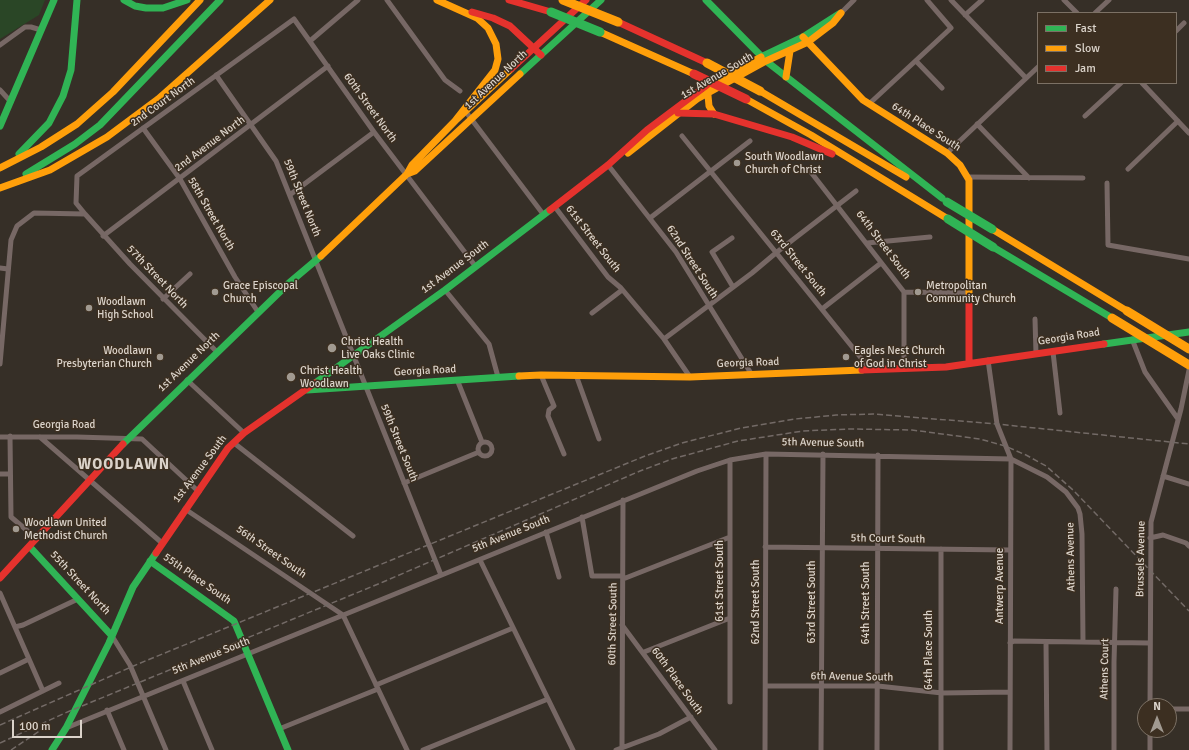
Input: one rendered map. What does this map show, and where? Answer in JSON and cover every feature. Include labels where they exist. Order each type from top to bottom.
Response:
[{"type":"main road","points":[[0,126],[54,0]]},
{"type":"main road","points":[[3,166],[27,148],[49,123],[63,96],[71,70],[77,0]]},
{"type":"main road","points":[[124,0],[134,6],[163,8],[187,0]]},
{"type":"main road","points":[[3,166],[41,147],[77,124],[113,92],[200,0]]},
{"type":"main road","points":[[0,188],[46,163],[100,125],[136,90],[220,0]]},
{"type":"main road","points":[[0,188],[50,170],[107,137],[158,98],[270,0]]},
{"type":"main road","points":[[249,17],[278,0]]},
{"type":"main road","points":[[437,0],[477,18],[488,28],[496,44],[498,59],[495,70],[462,109],[455,121]]},
{"type":"main road","points":[[509,0],[531,5]]},
{"type":"main road","points":[[520,0],[618,39],[746,99],[875,174],[1189,365]]},
{"type":"main road","points":[[563,0],[618,22]]},
{"type":"main road","points":[[576,0],[618,22],[707,63],[760,90],[1189,349]]},
{"type":"main road","name":"1st Avenue North","points":[[406,174],[415,171],[534,48],[586,0]]},
{"type":"main road","name":"1st Avenue North","points":[[0,578],[30,547],[128,437],[289,282],[317,260],[406,174],[412,165],[455,121],[469,115],[541,55],[601,0]]},
{"type":"main road","points":[[706,0],[763,59],[944,200]]},
{"type":"main road","points":[[458,9],[493,18],[510,26],[541,55]]},
{"type":"main road","name":"1st Avenue South","points":[[763,59],[790,51],[833,23],[841,13]]},
{"type":"main road","name":"1st Avenue South","points":[[66,728],[112,636],[127,597],[185,509],[234,443],[244,433],[354,356],[476,267],[608,165],[647,130],[707,89],[763,59],[805,40]]},
{"type":"main road","name":"64th Place South","points":[[805,40],[850,87],[869,104],[947,153],[960,165],[968,177]]},
{"type":"main road","points":[[786,77],[790,51]]},
{"type":"main road","points":[[707,89],[709,106],[714,114]]},
{"type":"main road","name":"1st Avenue South","points":[[608,165],[617,162],[707,89]]},
{"type":"main road","points":[[678,113],[714,114],[792,137],[875,174]]},
{"type":"main road","points":[[968,177],[970,187],[969,362]]},
{"type":"main road","name":"Georgia Road","points":[[306,390],[458,382],[498,377],[541,375],[690,377],[946,367],[969,362],[1053,352],[1132,339],[1189,332]]},
{"type":"main road","name":"55th Street North","points":[[30,547],[112,636]]},
{"type":"main road","name":"55th Place South","points":[[150,561],[231,618],[248,654]]},
{"type":"main road","points":[[248,654],[288,750]]},
{"type":"main road","points":[[52,750],[66,728]]},
{"type":"street","points":[[310,41],[358,0]]},
{"type":"street","name":"1st Avenue South","points":[[841,13],[854,0]]},
{"type":"street","points":[[869,104],[951,28],[927,0]]},
{"type":"street","points":[[951,0],[1026,78]]},
{"type":"street","points":[[965,15],[982,0]]},
{"type":"street","points":[[1064,0],[1075,12]]},
{"type":"street","points":[[1096,12],[1108,0]]},
{"type":"street","points":[[389,1],[442,76],[460,91]]},
{"type":"street","name":"60th Street North","points":[[294,19],[374,132],[476,267]]},
{"type":"street","name":"2nd Court North","points":[[85,214],[76,203],[77,176],[294,19]]},
{"type":"street","points":[[1177,30],[1184,23]]},
{"type":"street","points":[[0,44],[26,27],[41,30]]},
{"type":"street","points":[[916,61],[942,88]]},
{"type":"street","name":"2nd Avenue North","points":[[103,236],[328,66]]},
{"type":"street","points":[[947,153],[1037,68]]},
{"type":"street","name":"59th Street North","points":[[216,75],[276,160],[291,194],[339,317]]},
{"type":"street","points":[[1085,116],[1120,84]]},
{"type":"street","points":[[1143,84],[1189,133]]},
{"type":"street","points":[[0,90],[11,102]]},
{"type":"street","points":[[469,115],[543,214]]},
{"type":"street","points":[[1128,169],[1178,121]]},
{"type":"street","points":[[977,124],[1029,178]]},
{"type":"street","name":"58th Street North","points":[[143,128],[180,179],[235,277],[258,312]]},
{"type":"street","points":[[291,194],[374,132]]},
{"type":"street","name":"63rd Street South","points":[[682,136],[870,369]]},
{"type":"street","points":[[650,218],[750,141]]},
{"type":"street","name":"62nd Street South","points":[[608,165],[676,252],[752,375]]},
{"type":"street","name":"64th Street South","points":[[810,171],[904,292],[904,368]]},
{"type":"street","points":[[968,177],[1083,178]]},
{"type":"street","points":[[1107,184],[1108,245],[1189,259]]},
{"type":"street","points":[[664,339],[752,273],[856,191]]},
{"type":"street","name":"61st Street South","points":[[555,207],[608,277],[622,290],[664,339],[690,377]]},
{"type":"street","points":[[0,364],[11,240],[16,226],[21,221],[34,214],[85,214]]},
{"type":"street","name":"57th Street North","points":[[85,214],[103,236],[163,299],[217,352]]},
{"type":"street","points":[[867,243],[930,237]]},
{"type":"street","points":[[732,238],[712,252],[733,287]]},
{"type":"street","points":[[822,309],[881,264]]},
{"type":"street","points":[[0,268],[8,269]]},
{"type":"street","points":[[163,299],[190,274]]},
{"type":"street","points":[[445,290],[490,344],[498,377]]},
{"type":"street","points":[[592,313],[622,290]]},
{"type":"street","points":[[904,292],[969,292]]},
{"type":"street","name":"59th Street South","points":[[339,317],[441,575]]},
{"type":"street","points":[[1035,319],[1036,354]]},
{"type":"street","points":[[1132,339],[1145,372],[1178,419]]},
{"type":"street","points":[[1053,352],[1060,413]]},
{"type":"street","name":"Antwerp Avenue","points":[[988,360],[997,424],[1011,458],[1010,750]]},
{"type":"street","name":"Brussels Avenue","points":[[1150,698],[1150,522],[1178,419],[1189,370]]},
{"type":"street","points":[[541,375],[554,406],[549,410],[548,416],[564,454]]},
{"type":"street","points":[[576,375],[599,439]]},
{"type":"street","points":[[187,380],[244,433]]},
{"type":"street","points":[[458,382],[482,442]]},
{"type":"street","points":[[10,436],[10,517],[37,539]]},
{"type":"street","name":"Georgia Road","points":[[0,437],[128,437]]},
{"type":"street","points":[[40,437],[162,543]]},
{"type":"street","points":[[128,437],[142,439],[199,492]]},
{"type":"street","points":[[487,441],[491,444],[493,451],[487,456],[482,456],[479,452],[478,448],[482,442],[487,441]]},
{"type":"street","points":[[234,443],[353,536]]},
{"type":"street","points":[[404,483],[479,452]]},
{"type":"street","name":"62nd Street South","points":[[765,750],[766,454]]},
{"type":"street","name":"5th Avenue South","points":[[66,728],[480,560],[623,500],[730,460],[766,454],[1011,458]]},
{"type":"street","name":"63rd Street South","points":[[821,750],[823,454]]},
{"type":"street","name":"64th Street South","points":[[877,750],[878,455]]},
{"type":"street","name":"Athens Avenue","points":[[1011,458],[1047,478],[1066,492],[1078,508],[1082,534],[1083,642]]},
{"type":"street","name":"61st Street South","points":[[730,460],[730,702]]},
{"type":"street","points":[[0,474],[10,474]]},
{"type":"street","points":[[1163,476],[1189,484]]},
{"type":"street","name":"60th Street South","points":[[622,747],[623,500]]},
{"type":"street","name":"56th Street South","points":[[185,509],[343,615]]},
{"type":"street","points":[[582,517],[592,576],[623,577],[730,537]]},
{"type":"street","points":[[546,532],[559,577]]},
{"type":"street","points":[[1150,538],[1163,535],[1186,543],[1189,546]]},
{"type":"street","name":"5th Court South","points":[[765,547],[1010,550]]},
{"type":"street","name":"64th Place South","points":[[941,549],[941,750]]},
{"type":"street","points":[[480,560],[573,750]]},
{"type":"street","name":"Athens Court","points":[[1114,750],[1116,589]]},
{"type":"street","points":[[0,593],[43,691]]},
{"type":"street","points":[[15,627],[23,626],[78,599]]},
{"type":"street","points":[[343,615],[407,750]]},
{"type":"street","points":[[644,652],[730,618]]},
{"type":"street","name":"60th Place South","points":[[622,625],[644,652],[715,750]]},
{"type":"street","points":[[279,729],[513,628]]},
{"type":"street","points":[[112,636],[130,664],[166,750]]},
{"type":"street","points":[[1010,643],[1014,641],[1149,643]]},
{"type":"street","points":[[1046,642],[1047,750]]},
{"type":"street","points":[[0,673],[30,659]]},
{"type":"street","points":[[183,681],[212,750]]},
{"type":"street","points":[[0,712],[60,683]]},
{"type":"street","name":"6th Avenue South","points":[[766,686],[878,686],[942,693],[1010,692]]},
{"type":"street","points":[[422,750],[548,699]]},
{"type":"street","points":[[1177,709],[1189,710]]},
{"type":"street","points":[[108,710],[124,750]]},
{"type":"street","points":[[616,750],[659,734],[692,718]]},
{"type":"street","points":[[1150,738],[1150,750]]},
{"type":"green space","points":[[0,0],[45,0],[39,15],[0,39]]},
{"type":"railway","points":[[0,725],[138,664],[645,456],[682,443],[741,428],[795,419],[836,415],[873,414],[997,424],[1189,444]]},
{"type":"railway","points":[[0,743],[65,713],[383,582],[640,471],[672,459],[738,441],[803,431],[850,429],[912,430],[980,439],[1005,446],[1026,455],[1046,466],[1073,490],[1189,611]]},
{"type":"railway","points":[[11,750],[47,726]]},
{"type":"traffic: fast","points":[[0,126],[54,0]]},
{"type":"traffic: fast","points":[[19,154],[49,123],[63,96],[71,70],[77,0]]},
{"type":"traffic: fast","points":[[124,0],[135,6],[146,8],[163,8],[187,0]]},
{"type":"traffic: fast","points":[[26,174],[75,144],[100,125],[220,0]]},
{"type":"traffic: fast","points":[[520,74],[601,0]]},
{"type":"traffic: fast","points":[[706,0],[766,61]]},
{"type":"traffic: fast","points":[[551,12],[600,32]]},
{"type":"traffic: fast","points":[[761,57],[803,37],[839,14]]},
{"type":"traffic: fast","points":[[766,61],[942,198]]},
{"type":"traffic: fast","points":[[947,202],[992,229]]},
{"type":"traffic: fast","points":[[315,383],[445,290],[550,210]]},
{"type":"traffic: fast","points":[[948,219],[993,247]]},
{"type":"traffic: fast","points":[[993,247],[1112,318]]},
{"type":"traffic: fast","points":[[123,444],[289,283],[321,256]]},
{"type":"traffic: fast","points":[[1104,344],[1189,332]]},
{"type":"traffic: fast","points":[[307,390],[519,376]]},
{"type":"traffic: fast","points":[[30,547],[112,636]]},
{"type":"traffic: fast","points":[[52,750],[66,728],[109,643],[133,587],[156,553]]},
{"type":"traffic: fast","points":[[150,561],[234,621],[288,750]]},
{"type":"traffic: slow","points":[[0,168],[41,147],[77,124],[113,92],[200,0]]},
{"type":"traffic: slow","points":[[0,188],[50,170],[107,137],[158,99],[270,0]]},
{"type":"traffic: slow","points":[[437,0],[477,18],[488,28],[496,44],[498,59],[495,70],[455,121]]},
{"type":"traffic: slow","points":[[563,0],[618,22]]},
{"type":"traffic: slow","points":[[628,153],[697,99],[766,61],[808,42],[833,23],[841,13]]},
{"type":"traffic: slow","points":[[600,32],[694,74]]},
{"type":"traffic: slow","points":[[803,37],[863,100],[947,153],[960,165],[969,180],[969,297]]},
{"type":"traffic: slow","points":[[786,77],[790,51]]},
{"type":"traffic: slow","points":[[708,85],[761,57]]},
{"type":"traffic: slow","points":[[707,63],[760,91]]},
{"type":"traffic: slow","points":[[321,256],[407,174],[412,165],[455,121],[511,69]]},
{"type":"traffic: slow","points":[[407,174],[415,171],[520,74]]},
{"type":"traffic: slow","points":[[707,85],[709,106],[714,114]]},
{"type":"traffic: slow","points":[[760,91],[906,177]]},
{"type":"traffic: slow","points":[[746,99],[811,135],[948,219]]},
{"type":"traffic: slow","points":[[992,229],[1127,311]]},
{"type":"traffic: slow","points":[[1127,311],[1189,349]]},
{"type":"traffic: slow","points":[[1112,318],[1189,365]]},
{"type":"traffic: slow","points":[[519,376],[690,377],[862,370]]},
{"type":"traffic: jam","points":[[509,0],[551,12]]},
{"type":"traffic: jam","points":[[511,69],[586,0]]},
{"type":"traffic: jam","points":[[472,12],[493,18],[510,26],[541,55]]},
{"type":"traffic: jam","points":[[618,22],[707,63]]},
{"type":"traffic: jam","points":[[694,74],[746,99]]},
{"type":"traffic: jam","points":[[550,210],[608,165],[647,130],[707,85]]},
{"type":"traffic: jam","points":[[678,113],[714,114],[792,137],[832,154]]},
{"type":"traffic: jam","points":[[969,297],[969,363]]},
{"type":"traffic: jam","points":[[862,370],[946,367],[1104,344]]},
{"type":"traffic: jam","points":[[156,553],[228,448],[244,433],[315,383]]},
{"type":"traffic: jam","points":[[0,578],[123,444]]},
{"type":"place","name":"South Woodlawn Church of Christ","points":[[737,163]]},
{"type":"place","name":"Grace Episcopal Church","points":[[215,292]]},
{"type":"place","name":"Metropolitan Community Church","points":[[918,292]]},
{"type":"place","name":"Woodlawn High School","points":[[89,308]]},
{"type":"place","name":"Christ Health Live Oaks Clinic","points":[[332,348]]},
{"type":"place","name":"Woodlawn Presbyterian Church","points":[[160,357]]},
{"type":"place","name":"Eagles Nest Church of God in Christ","points":[[846,357]]},
{"type":"place","name":"Christ Health Woodlawn","points":[[291,377]]},
{"type":"place","name":"Woodlawn United Methodist Church","points":[[16,529]]},
{"type":"district","name":"WOODLAWN","points":[[124,465]]}]
